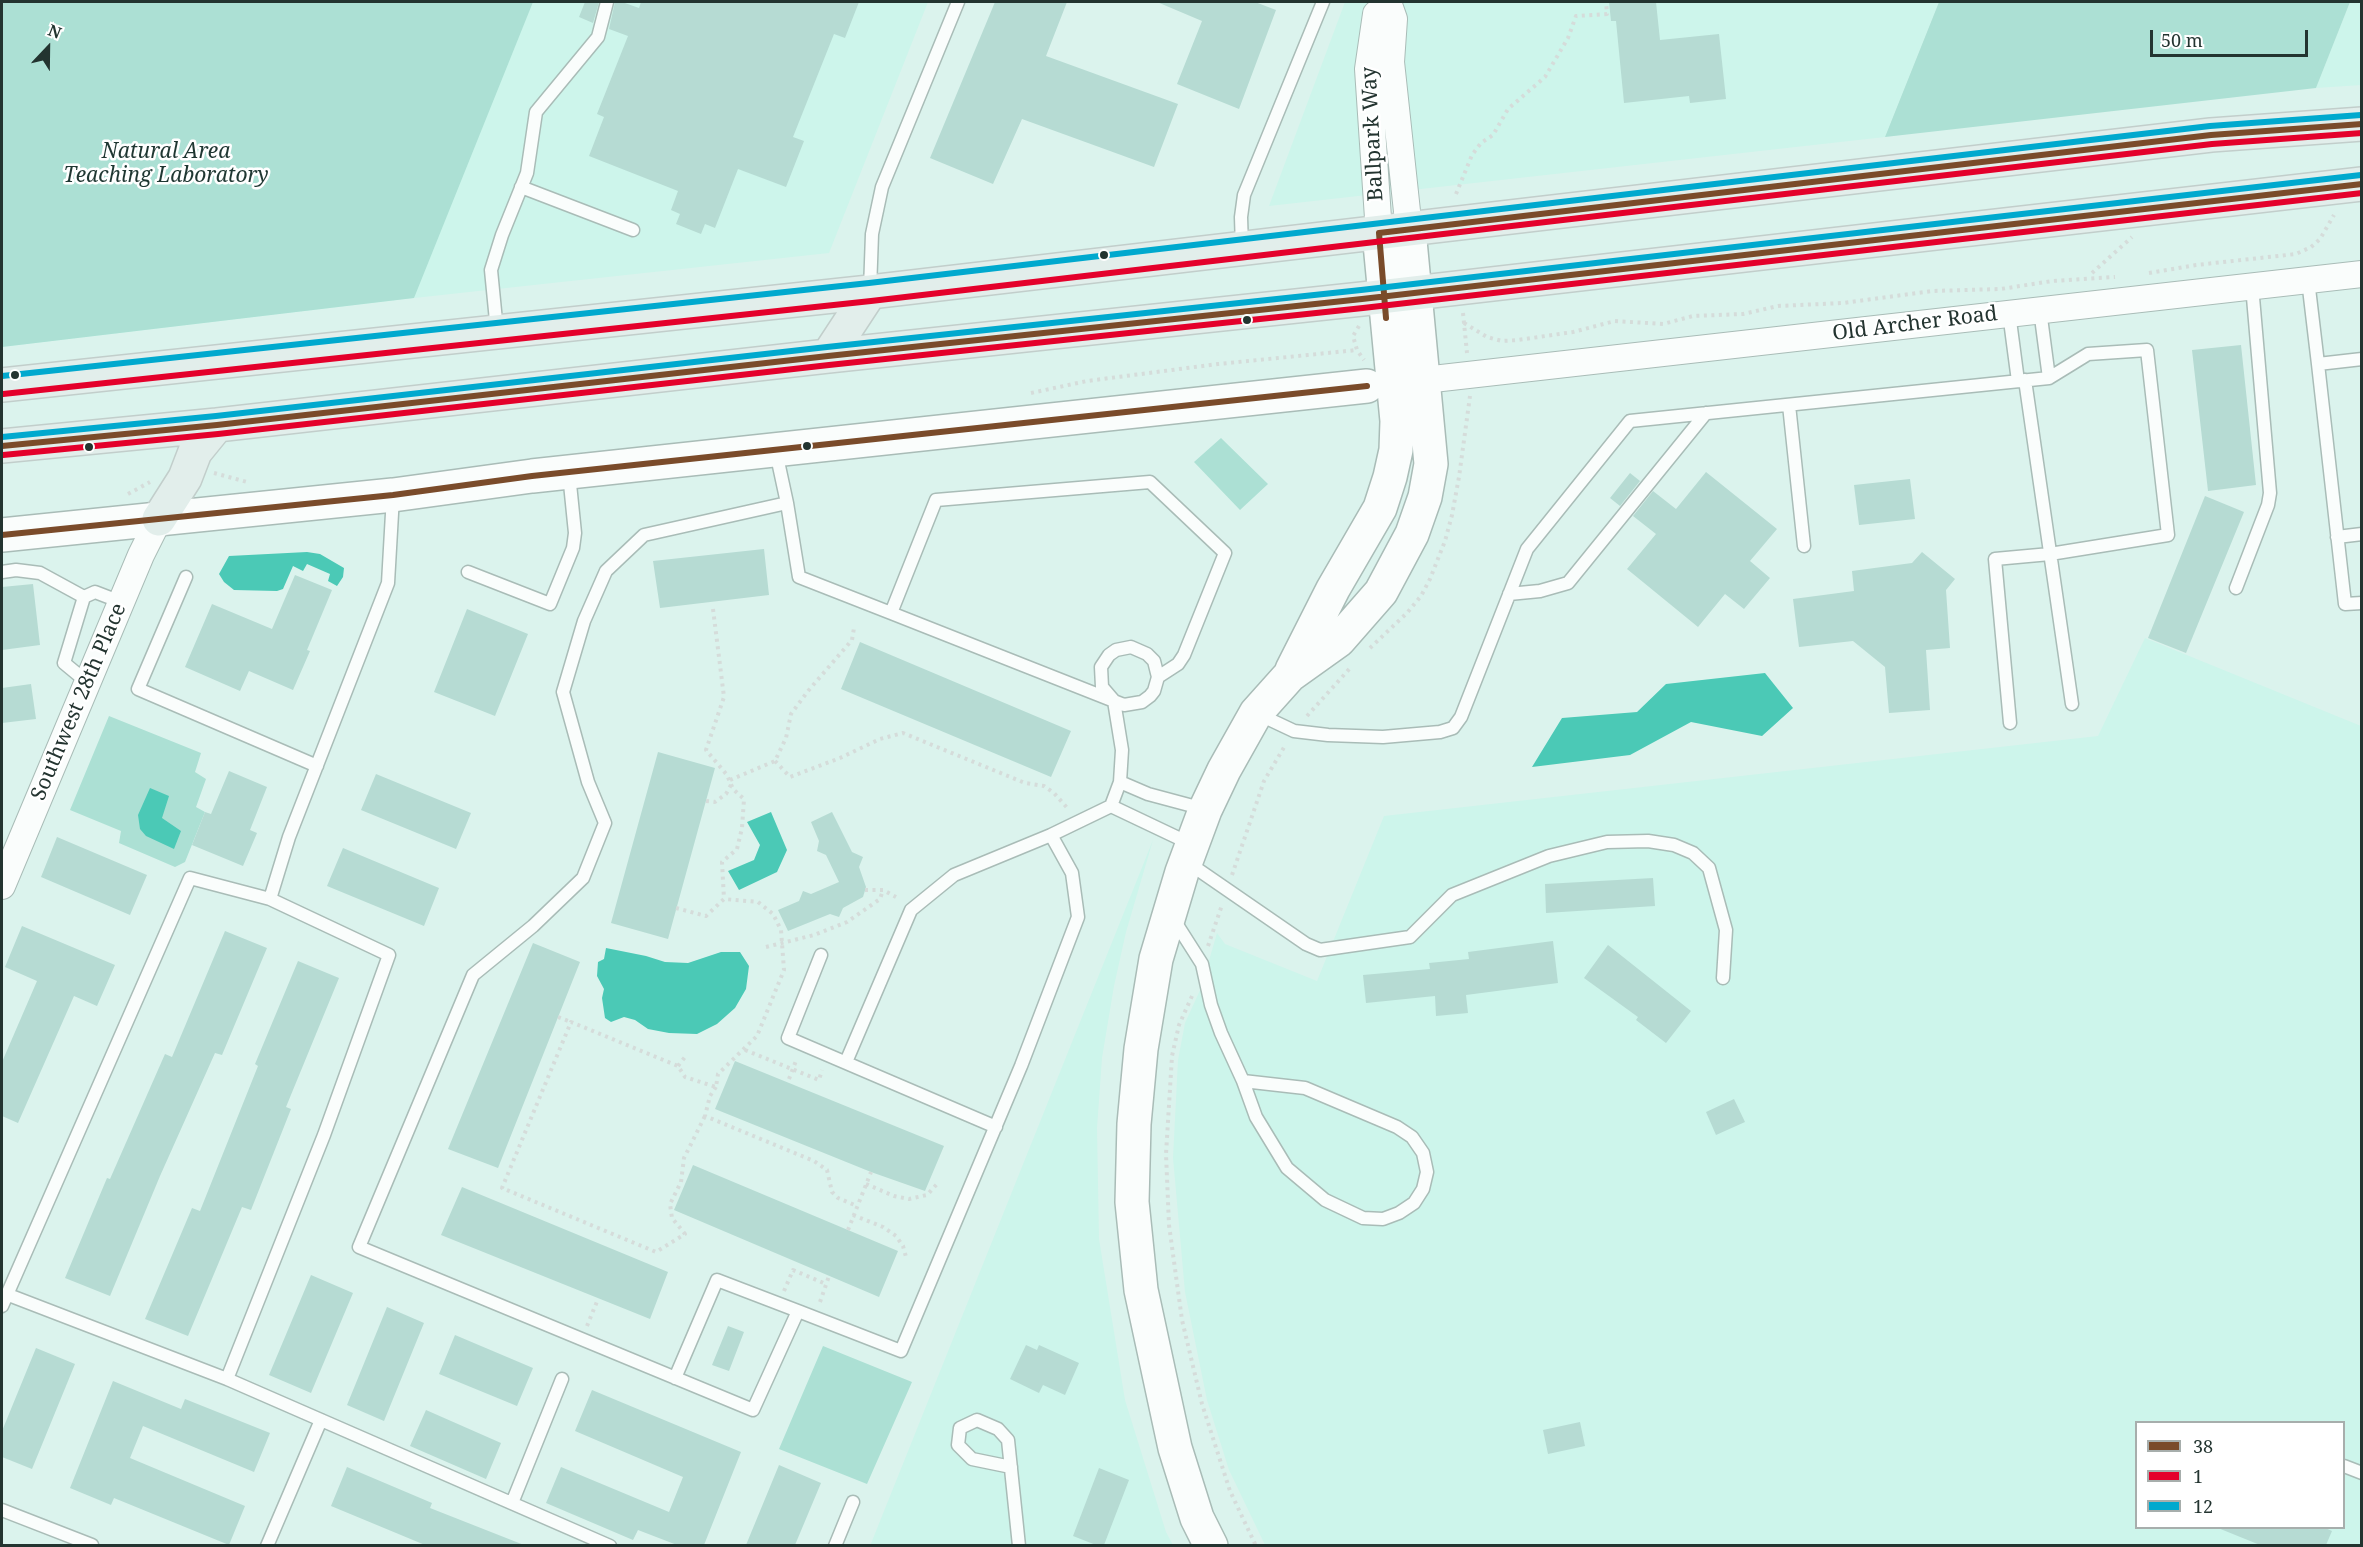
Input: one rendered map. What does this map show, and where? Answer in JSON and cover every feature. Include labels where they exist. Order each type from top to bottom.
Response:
[{"type":"main road","points":[[2,385],[870,292],[2211,135],[2361,124]]},
{"type":"main road","points":[[2,447],[828,356],[1388,302],[2361,184]]},
{"type":"main road","points":[[828,356],[870,292]]},
{"type":"main road","points":[[159,519],[185,478],[195,452],[217,425]]},
{"type":"street","name":"Ballpark Way","points":[[1388,3],[1376,14],[1368,69],[1394,231]]},
{"type":"street","points":[[1367,386],[1373,349],[1388,302],[1394,231]]},
{"type":"street","name":"Old Archer Road","points":[[1424,380],[2361,274]]},
{"type":"street","points":[[1211,1545],[1197,1518],[1174,1448],[1141,1290],[1132,1202],[1134,1124],[1141,1049],[1156,959],[1205,810],[1256,713],[1290,675],[1339,640],[1381,592],[1412,534],[1425,497],[1431,464],[1424,380],[1388,302]]},
{"type":"street","points":[[1290,675],[1333,589],[1380,508],[1390,477],[1396,450],[1396,413],[1373,349]]},
{"type":"street","points":[[2,535],[393,495],[568,472],[1367,386],[1396,413]]},
{"type":"street","name":"Southwest 28th Place","points":[[3,876],[159,519]]},
{"type":"lane","points":[[497,332],[491,270],[502,235],[527,173],[536,112],[598,37],[607,2]]},
{"type":"lane","points":[[870,292],[872,234],[882,187],[958,2]]},
{"type":"lane","points":[[1242,249],[1240,217],[1244,195],[1323,2]]},
{"type":"lane","points":[[521,187],[633,230]]},
{"type":"lane","points":[[2307,280],[2345,604],[2361,603]]},
{"type":"lane","points":[[2236,588],[2265,514],[2270,493],[2252,286]]},
{"type":"lane","points":[[2040,310],[2049,378]]},
{"type":"lane","points":[[2008,313],[2050,554],[2072,704]]},
{"type":"lane","points":[[1256,713],[1294,731],[1328,735],[1383,737],[1440,732],[1453,728],[1461,717],[1527,549],[1630,421],[2049,378],[2088,354],[2147,350],[2168,535],[2050,554],[1995,559],[2010,723]]},
{"type":"lane","points":[[2318,364],[2361,359]]},
{"type":"lane","points":[[1789,405],[1804,546]]},
{"type":"lane","points":[[1509,594],[1540,591],[1568,583],[1706,413]]},
{"type":"lane","points":[[775,450],[787,503],[799,577],[891,613],[1114,701],[1124,705],[1143,702],[1154,691],[1158,677],[1154,661],[1147,654],[1131,647],[1116,650],[1104,661],[1100,674],[1102,687],[1114,701],[1122,750],[1120,782],[1111,806],[1051,835],[954,875],[911,910],[846,1062]]},
{"type":"lane","points":[[468,572],[550,604],[573,548],[574,525],[568,472]]},
{"type":"lane","points":[[891,613],[936,500],[1150,482],[1225,553],[1184,655],[1178,664],[1158,677]]},
{"type":"lane","points":[[270,899],[289,837],[388,583],[393,495]]},
{"type":"lane","points":[[787,503],[644,535],[606,571],[584,621],[563,692],[588,782],[605,823],[583,879],[533,926],[473,975],[359,1247],[753,1410],[798,1311]]},
{"type":"lane","points":[[2337,537],[2361,534]]},
{"type":"lane","points":[[2,572],[16,570],[40,573],[84,597]]},
{"type":"lane","points":[[186,577],[138,689],[316,766]]},
{"type":"lane","points":[[87,682],[64,663],[84,597],[95,592],[121,602]]},
{"type":"lane","points":[[1120,782],[1148,794],[1205,810]]},
{"type":"lane","points":[[1111,806],[1189,853],[1306,945],[1320,950],[1410,937],[1452,895],[1549,856],[1607,842],[1648,841],[1674,845],[1693,853],[1709,868],[1726,930],[1723,978]]},
{"type":"lane","points":[[675,1378],[717,1280],[901,1351],[996,1128],[1078,916],[1072,873],[1051,835]]},
{"type":"lane","points":[[226,1379],[324,1135],[389,956],[270,899],[190,878],[4,1300],[226,1379],[610,1545]]},
{"type":"lane","points":[[1170,914],[1202,964],[1211,1005],[1256,1117],[1271,1146],[1287,1168],[1315,1193],[1343,1210],[1364,1218],[1383,1219],[1399,1214],[1414,1203],[1423,1189],[1427,1173],[1423,1153],[1412,1137],[1397,1126],[1305,1088],[1243,1081]]},
{"type":"lane","points":[[821,955],[788,1038],[996,1128]]},
{"type":"lane","points":[[512,1503],[562,1379]]},
{"type":"lane","points":[[1011,1467],[972,1459],[958,1445],[960,1428],[977,1419],[998,1429],[1008,1440],[1011,1467],[1019,1545]]},
{"type":"lane","points":[[267,1545],[321,1420]]},
{"type":"lane","points":[[2345,1467],[2361,1473]]},
{"type":"lane","points":[[835,1545],[853,1502]]},
{"type":"lane","points":[[2,1510],[92,1545]]},
{"type":"path","points":[[1456,194],[1472,155],[1481,143],[1492,135],[1508,110],[1545,76],[1568,38],[1576,16],[1607,14],[1606,2]]},
{"type":"path","points":[[2145,274],[2205,264],[2296,254],[2311,247],[2320,239],[2338,210]]},
{"type":"path","points":[[2092,273],[2135,234]]},
{"type":"path","points":[[1463,322],[1487,337],[1518,340],[1573,332],[1615,321],[1663,324],[1693,316],[1743,314],[1778,306],[1817,306],[1878,300],[1932,291],[2001,290],[2052,281],[2125,276]]},
{"type":"path","points":[[1373,349],[1353,336],[1388,302]]},
{"type":"path","points":[[676,908],[706,916],[724,899],[722,862],[737,849],[742,828],[744,799],[719,764],[705,750],[724,697],[713,609]]},
{"type":"path","points":[[706,801],[715,802],[726,794],[731,782],[775,761],[786,738],[791,714],[852,640],[854,628]]},
{"type":"path","points":[[775,761],[790,777],[840,758],[880,739],[903,733],[1025,783],[1044,786],[1054,793],[1070,811]]},
{"type":"path","points":[[865,890],[883,890],[896,897]]},
{"type":"path","points":[[766,948],[814,935],[847,922],[880,899],[883,890]]},
{"type":"path","points":[[571,1022],[502,1188],[656,1252],[686,1234],[672,1218],[670,1204],[681,1182],[684,1158],[705,1116],[710,1096],[716,1087],[718,1074],[757,1036],[784,970],[781,930],[773,915],[758,903],[724,899]]},
{"type":"path","points":[[558,1017],[678,1066],[685,1077],[716,1087]]},
{"type":"path","points":[[745,1050],[819,1080],[822,1071]]},
{"type":"path","points":[[789,1079],[800,1052]]},
{"type":"path","points":[[678,1066],[685,1057]]},
{"type":"path","points":[[705,1116],[814,1161],[827,1170],[832,1192],[838,1198],[857,1206]]},
{"type":"path","points":[[848,1230],[871,1172]]},
{"type":"path","points":[[866,1184],[894,1196],[909,1199],[927,1195],[937,1184]]},
{"type":"path","points":[[854,1215],[884,1227],[896,1236],[903,1246],[906,1257]]},
{"type":"path","points":[[791,1274],[793,1270],[826,1284]]},
{"type":"path","points":[[818,1306],[829,1276]]},
{"type":"path","points":[[586,1327],[598,1299]]},
{"type":"shaded area","points":[[2,2],[928,2],[829,253],[414,298],[2,347]]},
{"type":"shaded area","points":[[1345,2],[1939,2],[1885,137],[1269,206]]},
{"type":"shaded area","points":[[2350,2],[2361,2],[2361,85],[2316,88]]},
{"type":"shaded area","points":[[307,552],[320,554],[344,568],[343,577],[337,586],[328,581],[330,574],[307,564],[303,571],[293,566],[283,589],[277,591],[234,590],[224,582],[219,574],[229,556]]},
{"type":"shaded area","points":[[2145,638],[2361,726],[2361,1545],[1265,1545],[1229,1470],[1207,1400],[1185,1292],[1173,1158],[1178,1060],[1185,1023],[1201,988],[1217,933],[1225,944],[1317,981],[1384,816],[2098,736]]},
{"type":"shaded area","points":[[1765,673],[1793,708],[1762,736],[1691,722],[1630,755],[1532,767],[1562,718],[1637,712],[1666,684]]},
{"type":"shaded area","points":[[150,788],[169,796],[162,818],[181,831],[174,849],[146,836],[140,829],[138,815]]},
{"type":"shaded area","points":[[771,812],[787,850],[777,872],[739,890],[728,871],[754,860],[760,845],[747,822]]},
{"type":"shaded area","points":[[1153,840],[1126,932],[1102,1058],[1097,1128],[1099,1239],[1125,1400],[1166,1532],[1173,1545],[870,1546]]},
{"type":"shaded area","points":[[606,948],[665,962],[688,963],[721,952],[740,952],[749,966],[746,989],[735,1008],[717,1024],[697,1034],[669,1033],[648,1029],[635,1020],[624,1017],[611,1022],[605,1018],[602,998],[604,989],[597,976],[598,962],[604,959]]},
{"type":"green space","name":"Natural Area Teaching Laboratory","points":[[2,2],[533,2],[414,298],[2,347]]},
{"type":"green space","points":[[1939,2],[2350,2],[2316,88],[1885,137]]},
{"type":"green space","points":[[1221,438],[1268,484],[1240,510],[1194,462]]},
{"type":"green space","points":[[109,716],[201,753],[195,772],[206,779],[196,807],[205,812],[185,862],[175,867],[119,843],[121,831],[70,810]]},
{"type":"green space","points":[[823,1346],[912,1382],[867,1484],[779,1449]]},
{"type":"building","points":[[585,2],[599,2],[593,23],[579,17]]},
{"type":"building","points":[[615,2],[639,8],[641,2],[859,2],[845,38],[834,34],[793,137],[804,141],[786,187],[738,169],[715,228],[705,224],[701,234],[676,224],[680,214],[671,210],[678,191],[589,156],[604,117],[597,114],[628,36],[609,29]]},
{"type":"building","points":[[995,2],[1067,2],[1046,56],[1178,104],[1154,167],[1022,119],[993,184],[930,158]]},
{"type":"building","points":[[1157,2],[1255,2],[1276,10],[1239,109],[1177,84],[1202,21]]},
{"type":"building","points":[[1609,2],[1656,2],[1660,40],[1719,34],[1726,99],[1690,103],[1689,96],[1624,103],[1616,21],[1611,21]]},
{"type":"building","points":[[2241,345],[2256,485],[2208,491],[2192,350]]},
{"type":"building","points":[[1706,472],[1777,529],[1750,561],[1770,578],[1744,609],[1725,594],[1698,627],[1627,569],[1656,534],[1633,516],[1653,491],[1676,509]]},
{"type":"building","points":[[1630,473],[1640,481],[1620,506],[1610,498]]},
{"type":"building","points":[[1910,479],[1915,519],[1859,525],[1854,485]]},
{"type":"building","points":[[2205,496],[2244,512],[2186,653],[2148,638]]},
{"type":"building","points":[[764,549],[769,595],[660,608],[653,561]]},
{"type":"building","points":[[1922,552],[1955,579],[1946,590],[1950,648],[1926,650],[1930,710],[1889,713],[1885,667],[1853,641],[1799,647],[1793,599],[1854,591],[1852,571],[1912,563]]},
{"type":"building","points":[[295,575],[332,590],[293,690],[249,671],[240,691],[185,667],[212,604],[272,629]]},
{"type":"building","points":[[33,584],[40,645],[2,650],[2,587]]},
{"type":"building","points":[[467,609],[528,634],[495,716],[434,692]]},
{"type":"building","points":[[860,642],[1071,731],[1051,777],[841,689]]},
{"type":"building","points":[[31,684],[36,719],[2,723],[2,688]]},
{"type":"building","points":[[658,752],[715,768],[668,939],[611,923]]},
{"type":"building","points":[[229,771],[267,787],[250,830],[257,833],[243,866],[192,845],[205,812],[211,814]]},
{"type":"building","points":[[376,774],[471,813],[456,849],[361,810]]},
{"type":"building","points":[[832,812],[852,852],[863,857],[859,867],[866,887],[863,897],[843,908],[839,917],[830,914],[788,931],[778,910],[799,901],[803,891],[811,894],[839,882],[826,855],[817,851],[819,841],[811,822]]},
{"type":"building","points":[[57,837],[147,875],[130,915],[41,877]]},
{"type":"building","points":[[343,848],[439,888],[424,926],[327,886]]},
{"type":"building","points":[[1653,878],[1655,906],[1546,913],[1545,884]]},
{"type":"building","points":[[22,926],[115,965],[97,1006],[74,996],[18,1123],[2,1116],[2,1062],[37,981],[5,967]]},
{"type":"building","points":[[225,931],[267,948],[222,1055],[215,1053],[110,1296],[65,1278],[107,1178],[110,1179],[165,1054],[172,1057]]},
{"type":"building","points":[[1553,941],[1558,983],[1466,995],[1468,1013],[1436,1016],[1435,996],[1366,1003],[1363,975],[1430,969],[1429,963],[1469,959],[1468,952]]},
{"type":"building","points":[[533,943],[580,962],[498,1168],[448,1149]]},
{"type":"building","points":[[1608,945],[1691,1011],[1666,1043],[1636,1020],[1638,1017],[1584,978]]},
{"type":"building","points":[[298,961],[339,978],[286,1107],[291,1109],[251,1210],[242,1207],[188,1336],[145,1319],[192,1208],[200,1211],[258,1066],[255,1064]]},
{"type":"building","points":[[735,1061],[944,1146],[925,1191],[871,1172],[715,1109]]},
{"type":"building","points":[[1734,1099],[1745,1122],[1716,1135],[1706,1112]]},
{"type":"building","points":[[693,1165],[898,1251],[879,1297],[674,1210]]},
{"type":"building","points":[[462,1187],[668,1272],[650,1319],[441,1235]]},
{"type":"building","points":[[311,1275],[353,1293],[311,1393],[269,1375]]},
{"type":"building","points":[[387,1307],[424,1323],[384,1421],[347,1405]]},
{"type":"building","points":[[728,1326],[744,1332],[729,1371],[712,1365]]},
{"type":"building","points":[[455,1335],[533,1368],[517,1406],[439,1374]]},
{"type":"building","points":[[1026,1345],[1037,1350],[1039,1345],[1079,1363],[1065,1395],[1043,1385],[1039,1393],[1010,1379]]},
{"type":"building","points":[[36,1348],[75,1364],[32,1469],[2,1457],[2,1431]]},
{"type":"building","points":[[113,1381],[181,1409],[185,1399],[270,1433],[254,1472],[143,1426],[130,1458],[245,1506],[229,1545],[114,1498],[111,1505],[70,1488]]},
{"type":"building","points":[[592,1390],[741,1452],[704,1545],[677,1545],[638,1530],[633,1540],[546,1503],[561,1467],[669,1512],[683,1477],[575,1431]]},
{"type":"building","points":[[426,1410],[501,1443],[486,1479],[410,1446]]},
{"type":"building","points":[[1580,1422],[1585,1446],[1548,1454],[1543,1430]]},
{"type":"building","points":[[779,1465],[821,1483],[795,1545],[746,1545]]},
{"type":"building","points":[[347,1467],[432,1503],[430,1508],[524,1545],[425,1545],[331,1506]]},
{"type":"building","points":[[1099,1468],[1129,1480],[1104,1545],[1096,1545],[1073,1536]]},
{"type":"building","points":[[2220,1529],[2328,1529],[2332,1531],[2326,1545],[2260,1545]]},
{"type":"transit line","name":"12","points":[[2,376],[869,283],[2210,126],[2361,115]]},
{"type":"transit line","name":"38","points":[[1386,318],[1379,233],[2211,135],[2362,124]]},
{"type":"transit line","name":"1","points":[[3,394],[871,301],[2212,144],[2362,133]]},
{"type":"transit line","name":"12","points":[[2,437],[216,416],[1361,290],[2361,175]]},
{"type":"transit line","name":"38","points":[[2,446],[217,425],[1362,299],[2362,184]]},
{"type":"transit line","name":"1","points":[[3,455],[218,434],[1363,308],[2362,193]]},
{"type":"transit line","name":"38","points":[[2,535],[393,495],[532,476],[1367,386]]}]
